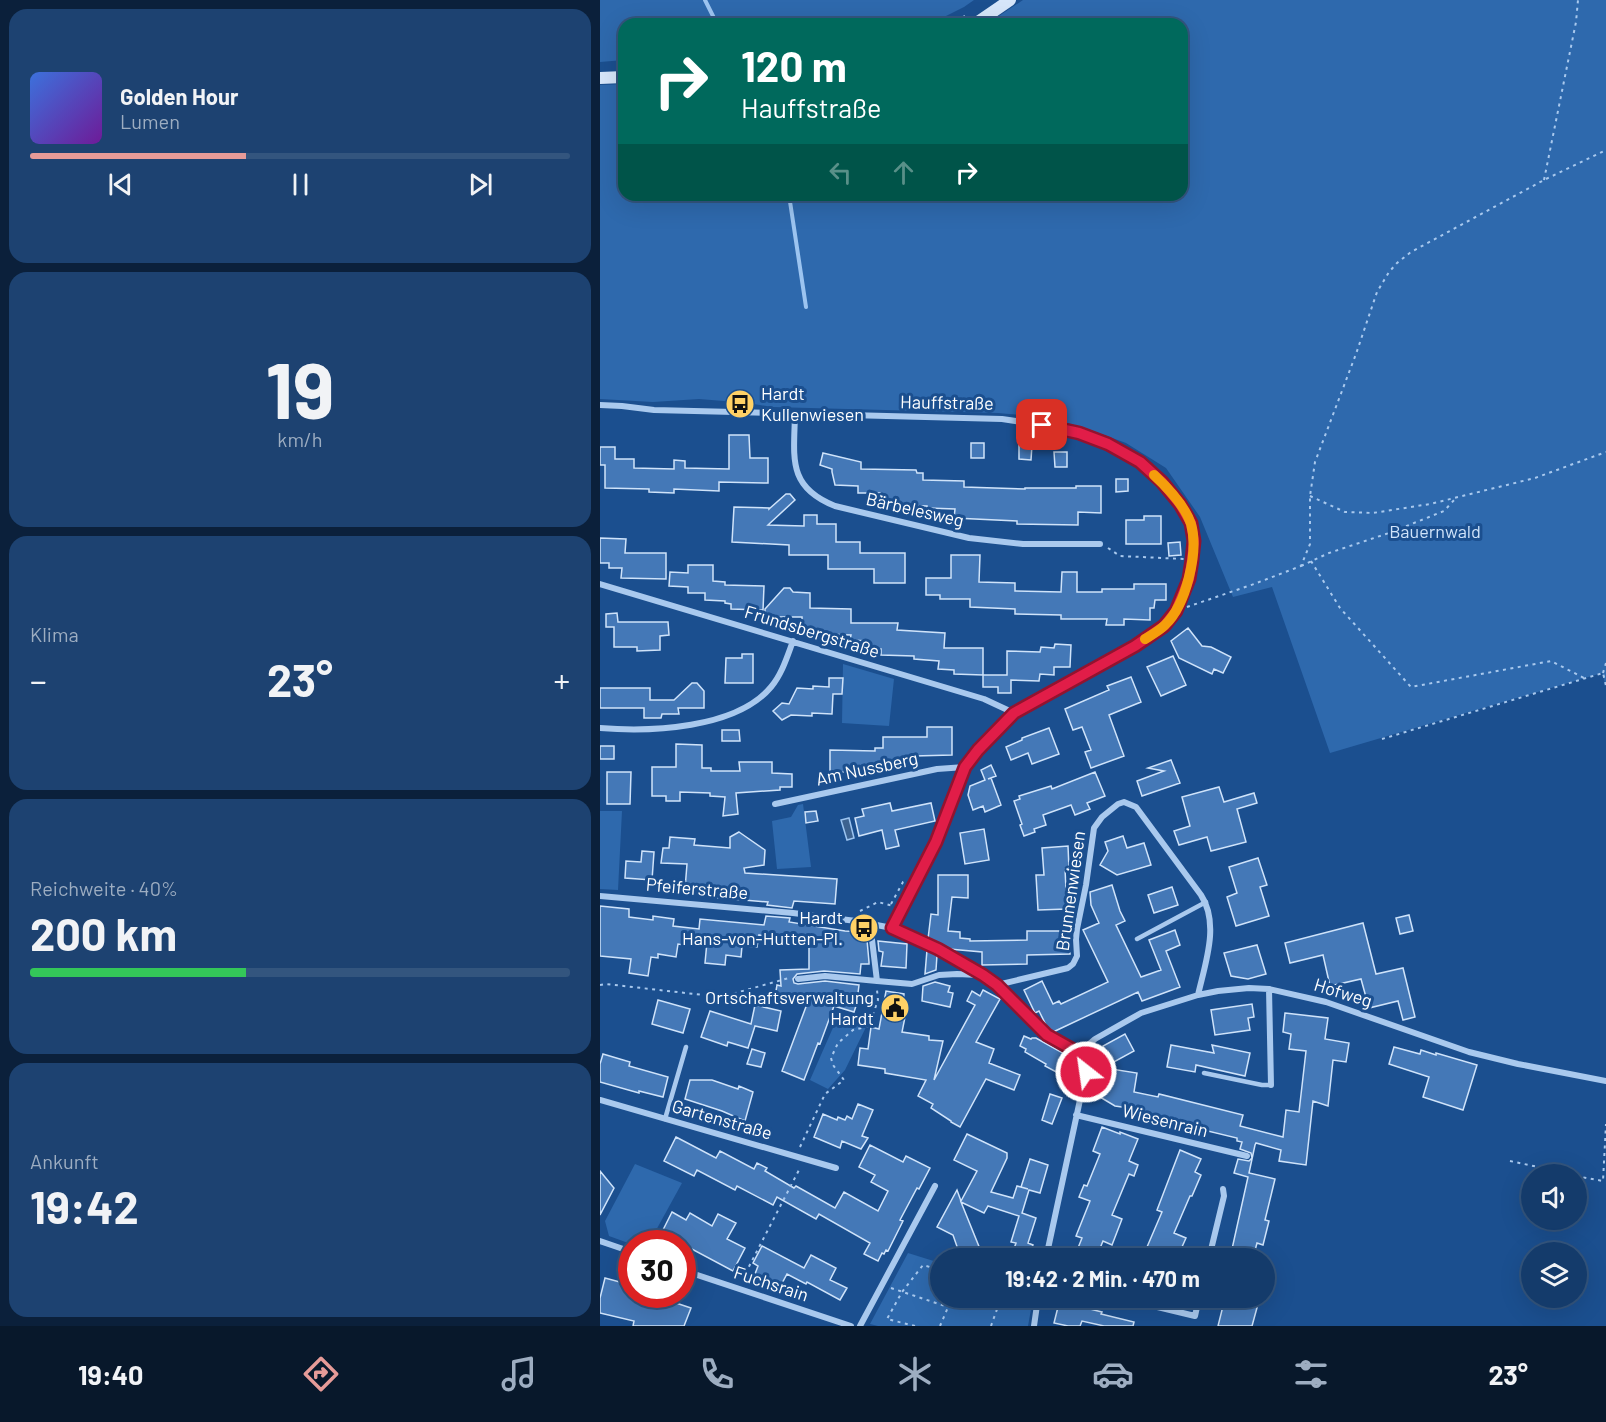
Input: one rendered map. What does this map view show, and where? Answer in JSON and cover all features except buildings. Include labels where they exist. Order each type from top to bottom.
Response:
[{"type":"main road","points":[[984,18],[1010,0]]},
{"type":"main road","points":[[600,78],[618,77]]},
{"type":"street","name":"Hauffstraße","points":[[600,405],[654,410],[1002,420],[1042,425],[1079,433],[1108,444],[1140,462],[1162,482],[1180,504],[1191,523],[1194,541],[1189,579],[1176,611],[1164,626],[1135,646],[1014,713],[996,731],[965,767],[936,842],[892,928]]},
{"type":"street","name":"Bärbelesweg","points":[[795,414],[794,459],[799,477],[807,489],[819,500],[835,506],[969,538],[1023,543],[1100,544]]},
{"type":"street","name":"Frundsbergstraße","points":[[600,584],[984,699],[1014,713]]},
{"type":"street","points":[[600,728],[657,729],[730,716],[745,709],[771,687],[785,663],[793,641]]},
{"type":"street","name":"Am Nussberg","points":[[775,804],[937,769],[965,767]]},
{"type":"street","name":"Brunnenwiesen","points":[[997,985],[1068,968],[1073,964],[1077,956],[1077,929],[1093,833],[1101,817],[1124,802],[1136,807],[1209,910],[1210,936],[1198,995]]},
{"type":"street","name":"Pfeiferstraße","points":[[600,896],[793,913],[892,928],[938,949],[983,975],[997,985],[1047,1035],[1079,1053]]},
{"type":"street","points":[[870,923],[877,981]]},
{"type":"street","points":[[798,979],[825,976],[912,984],[939,975],[983,975]]},
{"type":"street","points":[[1269,988],[1271,1085]]},
{"type":"street","name":"Hofweg","points":[[1079,1053],[1095,1039],[1141,1013],[1218,991],[1269,988],[1326,1002],[1469,1052],[1606,1081]]},
{"type":"street","points":[[1048,1248],[1086,1072],[1079,1053]]},
{"type":"street","name":"Gartenstraße","points":[[600,1100],[836,1168]]},
{"type":"street","name":"Wiesenrain","points":[[1076,1115],[1247,1156]]},
{"type":"street","points":[[860,1326],[934,1186]]},
{"type":"street","points":[[1211,1248],[1224,1196],[1223,1189]]},
{"type":"street","points":[[600,1241],[618,1247]]},
{"type":"street","name":"Fuchsrain","points":[[696,1275],[851,1326]]},
{"type":"street","points":[[1034,1326],[1037,1308]]},
{"type":"street","points":[[1162,1308],[1195,1316],[1197,1308]]},
{"type":"lane","points":[[1137,939],[1206,903]]},
{"type":"lane","points":[[665,1119],[686,1047]]},
{"type":"lane","points":[[1204,1073],[1271,1085]]},
{"type":"path","points":[[1544,180],[1576,22],[1578,0]]},
{"type":"path","points":[[1301,566],[1310,544],[1310,496],[1315,462],[1377,292],[1389,272],[1396,263],[1411,252],[1544,180],[1606,150]]},
{"type":"path","points":[[1310,496],[1345,512],[1373,513],[1430,504],[1535,478],[1606,452]]},
{"type":"path","points":[[1176,611],[1254,584],[1329,553],[1444,511],[1458,496]]},
{"type":"path","points":[[1100,544],[1120,555],[1192,560]]},
{"type":"path","points":[[1311,561],[1340,608],[1411,687],[1551,661],[1586,679]]},
{"type":"path","points":[[1606,663],[1606,686]]},
{"type":"path","points":[[1382,739],[1605,672]]},
{"type":"path","points":[[851,920],[860,911],[878,902],[890,904],[901,911]]},
{"type":"path","points":[[600,985],[721,997],[785,978],[798,979]]},
{"type":"path","points":[[795,1158],[825,1094],[844,1080],[833,1065],[831,1058],[838,1044],[853,1030],[869,1026],[878,1000],[877,981]]},
{"type":"path","points":[[1587,1178],[1603,1181],[1606,1124]]},
{"type":"path","points":[[737,1289],[804,1160]]},
{"type":"path","points":[[1510,1161],[1524,1164]]},
{"type":"path","points":[[915,1326],[887,1319],[902,1292],[923,1265],[930,1267]]},
{"type":"path","points":[[882,1285],[930,1301]]},
{"type":"path","points":[[940,1326],[948,1308]]},
{"type":"path","points":[[991,1326],[997,1308]]},
{"type":"green space","points":[[600,0],[974,0],[942,18],[618,18],[618,60],[600,62]]},
{"type":"green space","name":"Bauernwald","points":[[1023,0],[1606,0],[1606,686],[1602,673],[1330,753],[1272,587],[1233,597],[1200,517],[1166,468],[1126,443],[1082,427],[1044,417],[998,413],[772,407],[699,399],[653,402],[600,399],[600,85],[618,84],[618,201],[1188,201],[1188,18],[996,18]]},
{"type":"green space","points":[[843,664],[894,679],[889,726],[842,723]]},
{"type":"green space","points":[[803,804],[811,867],[777,869],[772,821],[791,817],[798,805]]},
{"type":"green space","points":[[600,811],[622,811],[618,890],[600,889]]},
{"type":"green space","points":[[839,1014],[868,1023],[845,1070],[828,1089],[810,1080]]},
{"type":"green space","points":[[635,1164],[682,1183],[656,1230],[618,1230],[618,1239],[609,1236],[605,1221]]},
{"type":"green space","points":[[908,1253],[930,1260],[930,1308],[1031,1308],[1028,1326],[878,1326],[870,1324]]},
{"type":"shaded area","points":[[849,818],[854,838],[847,840],[841,820]]},
{"type":"waterway","points":[[705,0],[714,18]]},
{"type":"waterway","points":[[790,201],[806,307]]},
{"type":"slow traffic","points":[[1145,639],[1164,626],[1176,611],[1189,579],[1194,541],[1191,523],[1180,504],[1154,475]]},
{"type":"place","name":"Hardt Kullenwiesen","points":[[740,404]]},
{"type":"place","name":"Hardt Hans-von-Hutten-Pl.","points":[[864,928]]},
{"type":"place","name":"Ortschaftsverwaltung Hardt","points":[[895,1008]]},
{"type":"route","points":[[1042,425],[1079,433],[1108,444],[1140,462],[1162,482],[1180,504],[1191,523],[1194,541],[1189,579],[1176,611],[1164,626],[1135,646],[1014,713],[978,750],[965,767],[936,842],[892,928],[938,949],[997,985],[1047,1035],[1079,1053],[1083,1058],[1086,1072]]}]
